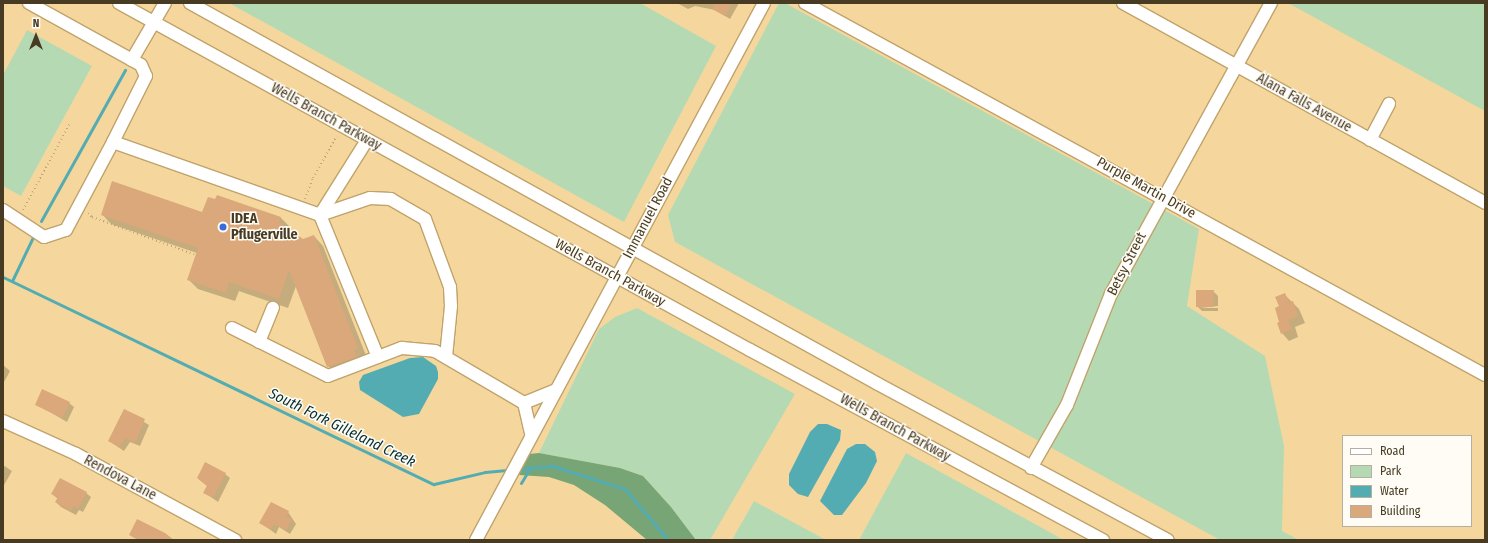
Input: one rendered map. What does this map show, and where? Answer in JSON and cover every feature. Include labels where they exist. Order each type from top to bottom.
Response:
[{"type":"street","points":[[3,210],[44,237],[66,230],[146,76],[141,65],[29,3]]},
{"type":"street","name":"Wells Branch Parkway","points":[[119,3],[616,276],[1103,540]]},
{"type":"street","points":[[132,60],[165,3]]},
{"type":"street","points":[[190,3],[1031,468],[1168,540]]},
{"type":"street","name":"Immanuel Road","points":[[476,540],[519,456],[764,3]]},
{"type":"street","name":"Purple Martin Drive","points":[[805,3],[1485,375]]},
{"type":"street","name":"Alana Falls Avenue","points":[[1123,3],[1485,203]]},
{"type":"street","name":"Betsy Street","points":[[1031,468],[1067,405],[1110,294],[1162,197],[1237,66],[1271,3]]},
{"type":"street","points":[[1370,140],[1389,104]]},
{"type":"street","points":[[320,215],[368,140]]},
{"type":"street","points":[[113,142],[320,215],[370,198],[391,199],[425,219],[450,287],[451,306],[446,357]]},
{"type":"street","points":[[320,215],[378,357]]},
{"type":"street","points":[[259,342],[273,308]]},
{"type":"street","points":[[232,328],[328,376],[402,348],[435,351],[524,403],[532,434]]},
{"type":"street","points":[[524,403],[556,390]]},
{"type":"street","name":"Rendova Lane","points":[[3,421],[76,454],[235,540]]},
{"type":"path","points":[[22,213],[70,123]]},
{"type":"path","points":[[304,202],[313,178],[337,136]]},
{"type":"path","points":[[87,210],[92,217],[196,255]]},
{"type":"green space","points":[[229,3],[640,3],[716,46],[624,222]]},
{"type":"green space","points":[[779,3],[785,3],[1199,229],[1187,306],[1265,356],[1284,446],[1282,531],[1299,540],[1220,540],[675,242],[668,215]]},
{"type":"green space","points":[[1288,3],[1485,3],[1485,111]]},
{"type":"green space","points":[[27,30],[92,66],[21,196],[3,186],[3,75]]},
{"type":"green space","points":[[637,308],[795,394],[710,540],[696,540],[671,507],[643,476],[620,468],[539,453],[599,329],[615,317]]},
{"type":"green space","points":[[539,453],[620,468],[643,476],[671,507],[696,540],[647,540],[605,505],[574,485],[549,477],[519,475],[529,454]]},
{"type":"green space","points":[[906,453],[1064,540],[859,540]]},
{"type":"green space","points":[[754,501],[826,540],[732,540]]},
{"type":"water","points":[[423,357],[436,366],[438,379],[419,414],[403,417],[360,390],[359,382],[363,375],[410,358]]},
{"type":"water","points":[[818,424],[827,424],[841,430],[840,440],[808,497],[798,494],[789,485],[789,474],[810,432]]},
{"type":"water","points":[[856,444],[865,444],[875,452],[877,461],[866,483],[842,515],[834,515],[820,501],[847,449]]},
{"type":"building","points":[[715,3],[732,3],[725,16],[712,9]]},
{"type":"building","points":[[112,181],[202,212],[208,197],[215,199],[217,195],[281,217],[279,222],[303,239],[314,235],[358,348],[354,350],[357,357],[327,367],[289,270],[279,299],[229,282],[226,293],[187,280],[198,248],[101,215]]},
{"type":"building","points":[[1196,290],[1214,290],[1213,307],[1196,307]]},
{"type":"building","points":[[1285,293],[1289,302],[1293,301],[1298,316],[1288,320],[1292,329],[1281,334],[1277,323],[1279,322],[1275,308],[1279,306],[1275,297]]},
{"type":"building","points":[[42,389],[70,402],[62,418],[35,405]]},
{"type":"building","points":[[124,409],[145,419],[135,443],[126,438],[119,447],[108,441]]},
{"type":"building","points":[[205,462],[226,473],[213,498],[203,493],[207,486],[197,478]]},
{"type":"building","points":[[60,478],[87,492],[78,509],[74,506],[71,511],[55,502],[58,497],[51,494]]},
{"type":"building","points":[[271,502],[289,511],[286,516],[292,519],[286,530],[274,524],[271,530],[259,523]]},
{"type":"building","points":[[137,519],[165,533],[174,540],[138,540],[129,535]]},
{"type":"waterway","points":[[41,221],[125,70]]},
{"type":"waterway","points":[[12,281],[33,237]]},
{"type":"waterway","name":"South Fork Gilleland Creek","points":[[3,277],[434,484],[485,472],[510,470]]},
{"type":"waterway","name":"South Fork Gilleland Creek","points":[[518,469],[553,466],[625,489],[668,540]]},
{"type":"waterway","points":[[521,483],[530,468]]},
{"type":"place","name":"IDEA Pflugerville","points":[[223,227]]}]
